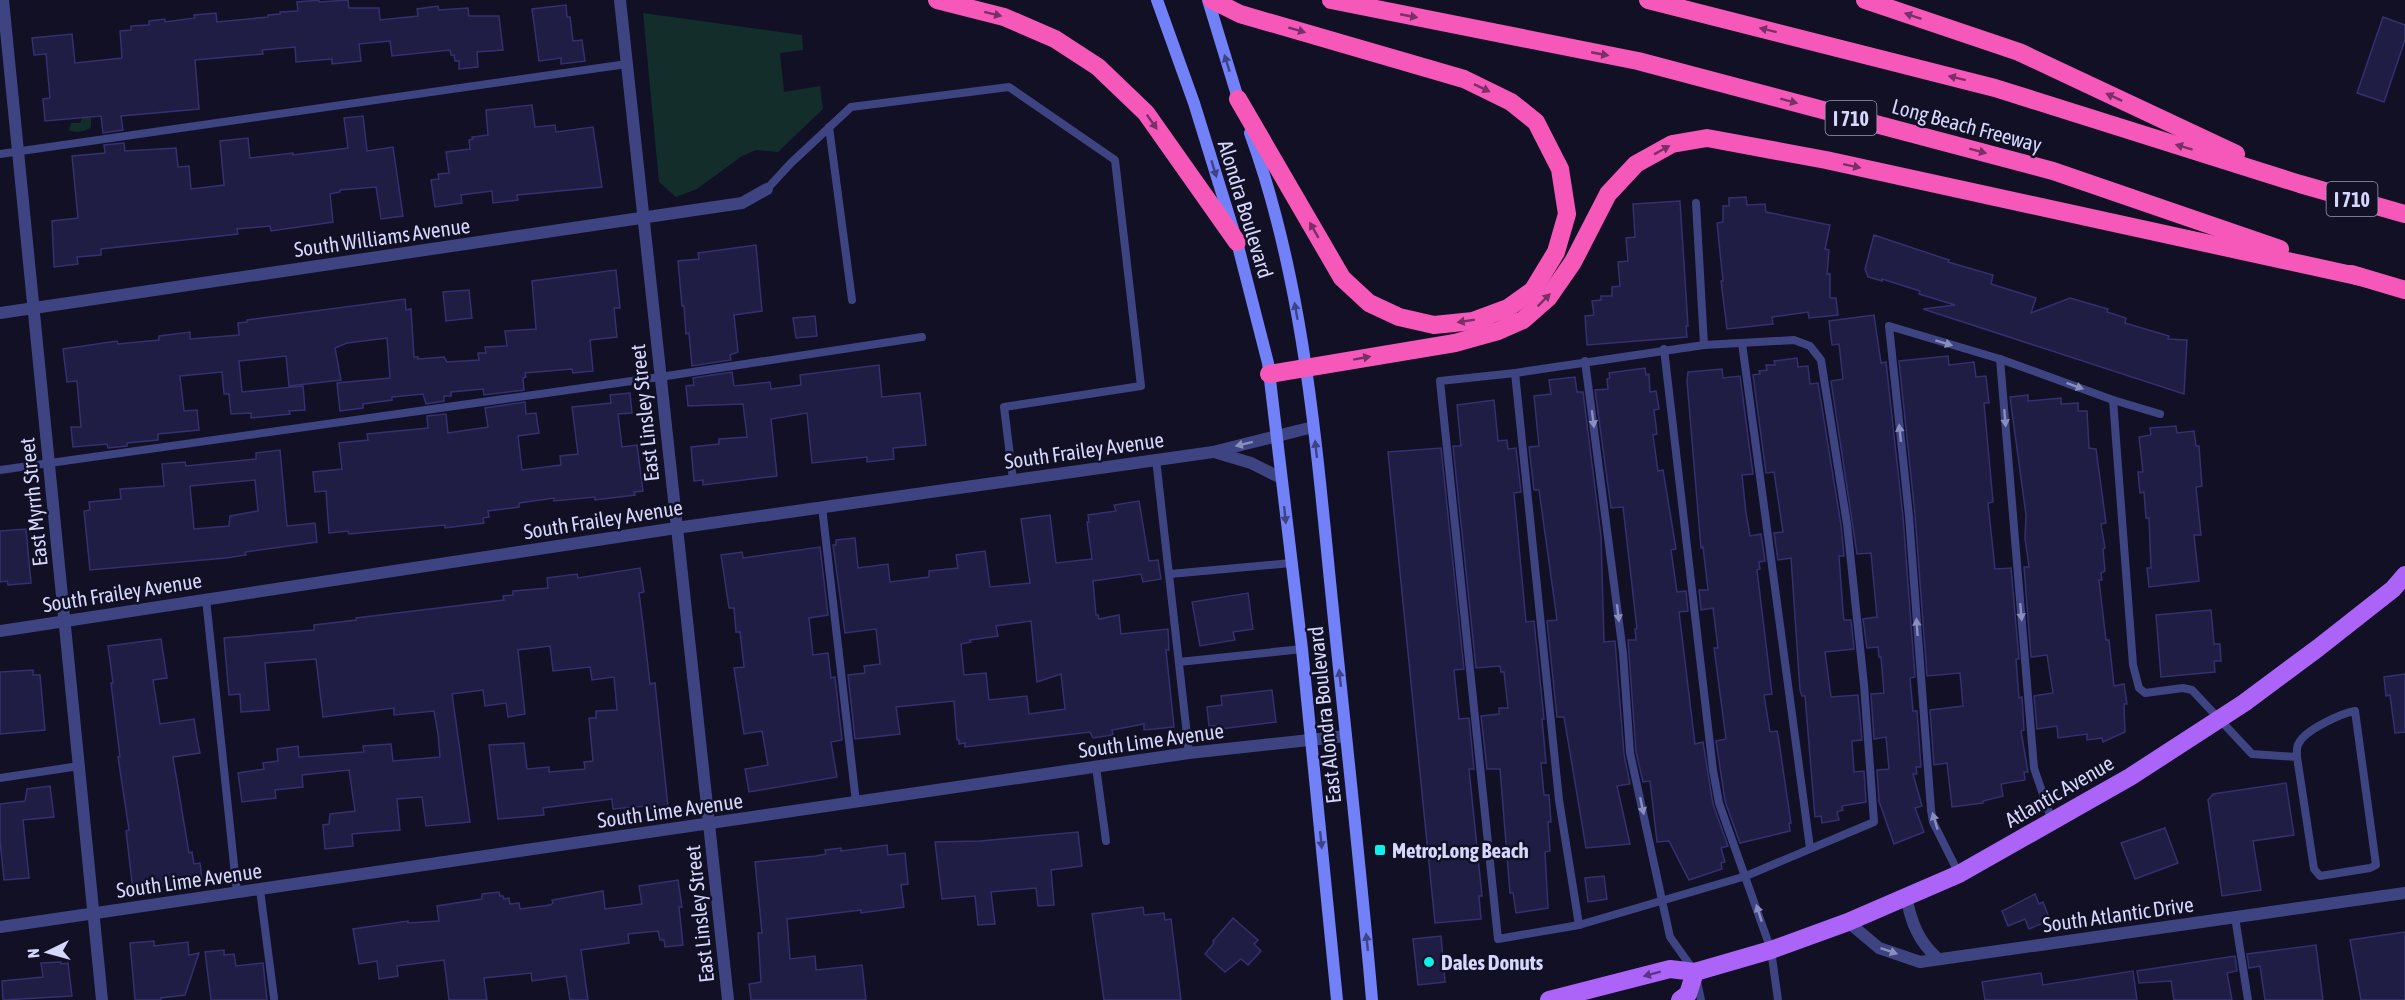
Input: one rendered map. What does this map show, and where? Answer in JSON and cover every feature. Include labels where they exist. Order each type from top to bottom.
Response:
[{"type":"highway","points":[[937,0],[1005,17],[1055,39],[1098,67],[1146,113],[1237,242]]},
{"type":"highway","points":[[1210,0],[1240,14],[1464,79],[1511,102],[1536,122],[1560,169],[1567,214],[1556,252],[1533,291],[1508,308],[1473,321],[1434,325],[1399,317],[1369,303],[1342,278],[1238,99]]},
{"type":"highway","name":"Long Beach Freeway","points":[[1331,0],[1638,61],[2041,168],[2405,290]]},
{"type":"highway","name":"Long Beach Freeway","points":[[1648,0],[1995,88],[2300,184],[2405,214]]},
{"type":"highway","points":[[1865,0],[2019,52],[2300,184]]},
{"type":"highway","points":[[1269,374],[1455,343],[1498,331],[1523,320],[1548,298],[1573,262],[1608,194],[1636,164],[1672,144],[1707,138],[1826,160],[2361,277]]},
{"type":"main road","name":"Alondra Boulevard","points":[[1157,0],[1160,15],[1194,103],[1251,293],[1269,374],[1276,436]]},
{"type":"main road","name":"Alondra Boulevard","points":[[1210,0],[1238,99],[1266,177],[1282,238],[1313,427]]},
{"type":"main road","name":"East Alondra Boulevard","points":[[1313,427],[1372,1000]]},
{"type":"main road","name":"East Alondra Boulevard","points":[[1276,436],[1302,649],[1337,1000]]},
{"type":"main road","name":"Atlantic Avenue","points":[[1549,1000],[1670,969],[1695,972],[1771,950],[1848,922],[1959,874],[2130,777],[2244,703],[2393,589],[2405,575]]},
{"type":"main road","points":[[1680,1000],[1688,994],[1695,972]]},
{"type":"street","name":"East Myrrh Street","points":[[3,0],[102,1000]]},
{"type":"street","name":"East Linsley Street","points":[[620,0],[728,1000]]},
{"type":"street","name":"South Williams Avenue","points":[[0,313],[741,203],[767,189]]},
{"type":"street","name":"South Frailey Avenue","points":[[0,631],[676,528],[1213,452],[1313,427]]},
{"type":"street","name":"South Frailey Avenue","points":[[1213,452],[1251,463],[1281,478]]},
{"type":"street","name":"South Lime Avenue","points":[[0,927],[1096,766],[1189,753],[1346,736]]},
{"type":"street","name":"South Atlantic Drive","points":[[1848,922],[1879,948],[1920,962],[2405,893]]},
{"type":"street","points":[[1906,896],[1910,919],[1924,947],[1938,959]]},
{"type":"lane","points":[[0,154],[627,64]]},
{"type":"lane","points":[[767,189],[851,107],[1009,87],[1115,160],[1141,386],[1004,407],[1013,480]]},
{"type":"lane","points":[[829,127],[852,300]]},
{"type":"lane","points":[[1696,203],[1704,345]]},
{"type":"lane","points":[[1959,874],[1933,822],[1931,810],[1909,516],[1888,326],[2000,359],[2113,400],[2160,414]]},
{"type":"lane","points":[[0,470],[660,377],[922,337]]},
{"type":"lane","points":[[1794,340],[1810,346],[1821,360],[1847,524],[1864,685],[1874,822],[1746,876],[1579,925],[1498,939],[1440,381],[1515,373],[1704,345],[1794,340]]},
{"type":"lane","points":[[1742,344],[1810,848]]},
{"type":"lane","points":[[1664,350],[1713,770],[1719,803],[1771,950],[1778,1000]]},
{"type":"lane","points":[[2000,359],[2034,768],[2052,821]]},
{"type":"lane","points":[[1585,362],[1623,653],[1630,753],[1670,937],[1695,972],[1701,1000]]},
{"type":"lane","points":[[1515,373],[1558,800],[1579,925]]},
{"type":"lane","points":[[2113,400],[2133,665],[2139,688],[2145,693],[2183,687],[2192,690],[2252,754],[2297,757]]},
{"type":"lane","points":[[1156,459],[1189,753]]},
{"type":"lane","points":[[822,507],[856,802]]},
{"type":"lane","points":[[1170,574],[1291,563]]},
{"type":"lane","points":[[206,599],[237,893]]},
{"type":"lane","points":[[1179,662],[1302,649]]},
{"type":"lane","points":[[2355,711],[2376,865],[2320,876],[2314,869],[2297,757],[2299,742],[2305,735],[2334,718],[2355,711]]},
{"type":"lane","points":[[0,778],[79,766]]},
{"type":"lane","points":[[1096,766],[1106,841]]},
{"type":"lane","points":[[260,890],[274,998]]},
{"type":"lane","points":[[2235,917],[2248,1000]]},
{"type":"green space","points":[[643,13],[802,35],[803,50],[780,53],[784,92],[820,86],[823,109],[778,152],[756,150],[742,156],[697,189],[676,197],[659,182]]},
{"type":"green space","points":[[85,112],[91,112],[91,127],[80,132],[69,130],[71,123],[80,123]]},
{"type":"building","points":[[319,0],[319,2],[348,0],[349,8],[379,8],[380,20],[418,16],[417,9],[438,6],[439,10],[468,8],[469,16],[499,16],[503,50],[477,52],[478,67],[459,69],[459,61],[455,61],[450,50],[392,56],[390,41],[359,44],[361,61],[332,64],[332,59],[296,62],[295,47],[262,50],[263,54],[195,60],[199,109],[121,116],[123,130],[103,133],[101,116],[45,121],[43,99],[50,98],[46,54],[34,55],[32,38],[72,34],[75,63],[122,58],[120,31],[131,30],[131,26],[149,25],[149,21],[165,19],[165,22],[195,18],[194,15],[216,13],[217,22],[268,17],[268,15],[280,14],[280,12],[298,11],[297,2]]},
{"type":"building","points":[[566,5],[573,41],[582,40],[585,61],[561,64],[561,58],[539,61],[532,9]]},
{"type":"building","points":[[2383,17],[2405,25],[2405,40],[2384,102],[2357,93]]},
{"type":"building","points":[[532,105],[535,127],[555,125],[556,132],[593,127],[602,187],[517,195],[518,200],[493,203],[492,191],[461,195],[462,203],[435,207],[431,180],[439,179],[438,174],[449,173],[446,152],[470,149],[469,140],[473,139],[472,137],[488,135],[486,110]]},
{"type":"building","points":[[363,116],[367,151],[393,147],[403,216],[381,219],[376,187],[340,190],[340,192],[330,194],[333,222],[271,231],[270,226],[237,229],[238,234],[101,249],[101,255],[77,257],[78,264],[54,267],[52,221],[78,218],[72,156],[105,153],[104,145],[124,143],[125,151],[176,148],[178,167],[189,166],[191,189],[224,185],[220,141],[248,138],[250,158],[348,148],[344,118]]},
{"type":"building","points":[[1746,197],[1747,205],[1765,204],[1766,212],[1830,225],[1825,249],[1829,250],[1827,274],[1830,274],[1830,298],[1836,298],[1838,315],[1809,318],[1808,312],[1772,317],[1773,324],[1727,329],[1717,223],[1723,222],[1723,206],[1729,206],[1729,198]]},
{"type":"building","points":[[1680,201],[1687,337],[1587,345],[1585,316],[1594,315],[1592,301],[1601,300],[1601,296],[1612,296],[1612,287],[1620,286],[1618,262],[1628,261],[1626,238],[1635,237],[1633,204]]},
{"type":"building","points":[[1874,235],[1949,260],[1948,262],[1993,275],[1991,284],[2036,298],[2031,313],[2070,298],[2108,309],[2107,312],[2126,318],[2125,323],[2169,336],[2168,339],[2187,340],[2184,394],[1923,309],[1955,305],[1919,294],[1920,291],[1868,277],[1865,269]]},
{"type":"building","points":[[756,245],[762,311],[734,315],[738,352],[730,355],[731,360],[692,366],[689,333],[686,334],[684,306],[682,306],[678,261],[699,259],[698,253]]},
{"type":"building","points":[[616,270],[620,308],[614,308],[617,337],[590,340],[593,371],[573,373],[572,369],[525,373],[524,390],[484,395],[483,389],[451,392],[451,396],[444,396],[444,401],[426,404],[423,394],[392,397],[392,400],[363,404],[363,408],[340,411],[337,383],[390,378],[387,338],[347,343],[335,348],[341,380],[289,386],[286,356],[239,361],[242,392],[303,386],[305,410],[251,418],[251,413],[231,414],[229,394],[224,394],[222,372],[180,376],[184,411],[197,410],[199,430],[158,434],[158,440],[127,443],[127,446],[108,448],[107,444],[73,447],[71,427],[81,427],[77,381],[67,382],[63,349],[117,341],[118,344],[159,340],[159,336],[190,332],[190,339],[239,335],[238,323],[247,322],[247,320],[405,299],[406,310],[411,309],[414,357],[418,359],[444,357],[447,362],[479,360],[478,353],[486,353],[485,347],[507,346],[505,331],[536,329],[532,281]]},
{"type":"building","points":[[469,290],[472,318],[446,321],[443,292]]},
{"type":"building","points":[[1874,315],[1881,363],[1886,362],[1903,517],[1915,677],[1910,678],[1913,711],[1917,711],[1921,767],[1916,767],[1917,774],[1913,774],[1922,806],[1915,808],[1924,832],[1894,844],[1879,801],[1877,770],[1889,769],[1886,737],[1874,739],[1871,694],[1884,693],[1881,657],[1879,657],[1878,647],[1867,648],[1863,619],[1877,617],[1871,553],[1857,554],[1831,381],[1843,379],[1839,344],[1832,345],[1829,321]]},
{"type":"building","points":[[815,316],[817,336],[796,338],[793,318]]},
{"type":"building","points":[[1948,356],[1949,365],[1974,362],[1976,377],[1986,376],[1989,403],[1984,403],[1993,502],[1988,503],[1995,569],[2011,568],[2019,659],[2016,659],[2019,698],[2022,697],[2024,730],[2021,731],[2028,772],[2024,772],[2025,780],[2001,784],[2003,796],[1983,801],[1983,803],[1952,807],[1947,763],[1934,765],[1930,710],[1963,706],[1960,673],[1927,676],[1915,515],[1899,361]]},
{"type":"building","points":[[1797,358],[1798,367],[1808,366],[1810,384],[1818,383],[1841,525],[1844,556],[1839,556],[1844,620],[1851,620],[1854,649],[1825,652],[1831,697],[1858,695],[1862,740],[1852,741],[1854,772],[1864,771],[1866,802],[1842,806],[1843,810],[1837,812],[1839,820],[1822,823],[1821,816],[1815,817],[1805,696],[1802,696],[1800,690],[1791,558],[1778,560],[1774,533],[1783,532],[1774,472],[1766,473],[1753,375],[1767,370],[1766,365],[1775,365],[1774,361]]},
{"type":"building","points":[[879,365],[882,397],[920,393],[926,445],[893,448],[894,459],[867,462],[867,457],[812,463],[807,413],[771,419],[777,476],[703,485],[703,480],[694,481],[691,447],[719,444],[719,439],[747,437],[743,404],[688,406],[686,386],[694,385],[693,378],[732,372],[734,386],[770,382],[771,389],[801,385],[800,375]]},
{"type":"building","points":[[1645,368],[1646,375],[1649,374],[1650,392],[1656,391],[1659,409],[1654,410],[1657,434],[1653,435],[1658,471],[1663,470],[1676,549],[1671,550],[1677,592],[1686,591],[1688,611],[1679,612],[1695,744],[1703,742],[1713,804],[1728,846],[1721,848],[1725,862],[1721,863],[1722,869],[1689,880],[1669,841],[1657,842],[1650,781],[1643,782],[1636,752],[1628,640],[1636,640],[1635,629],[1637,629],[1623,507],[1611,508],[1595,390],[1608,389],[1609,373]]},
{"type":"building","points":[[1722,369],[1723,378],[1740,376],[1753,474],[1742,475],[1746,513],[1750,536],[1761,534],[1765,561],[1759,562],[1760,569],[1757,570],[1772,694],[1764,695],[1770,732],[1777,731],[1778,735],[1791,823],[1789,823],[1790,831],[1740,843],[1725,801],[1716,741],[1726,739],[1714,648],[1718,648],[1713,608],[1701,610],[1699,590],[1708,590],[1703,547],[1701,548],[1687,381],[1688,372]]},
{"type":"building","points":[[1575,377],[1577,392],[1583,392],[1601,536],[1604,642],[1615,641],[1624,754],[1630,784],[1617,786],[1630,844],[1586,848],[1564,717],[1557,717],[1547,621],[1557,620],[1539,490],[1534,490],[1529,447],[1539,446],[1534,396],[1551,394],[1549,380]]},
{"type":"building","points":[[630,393],[632,413],[618,414],[622,447],[637,445],[643,491],[634,492],[635,495],[595,500],[595,497],[554,501],[554,498],[519,503],[519,507],[488,511],[489,517],[483,518],[484,523],[445,528],[445,525],[349,534],[348,531],[329,533],[326,491],[315,492],[313,472],[342,469],[339,443],[368,440],[367,434],[428,428],[427,416],[446,414],[448,433],[488,427],[485,408],[525,402],[526,414],[536,413],[539,433],[518,436],[522,470],[561,465],[560,456],[578,454],[572,407],[611,403],[610,395]]},
{"type":"building","points":[[2028,395],[2028,401],[2061,398],[2061,404],[2078,403],[2078,411],[2087,411],[2089,448],[2096,449],[2106,523],[2101,524],[2105,548],[2103,549],[2105,571],[2101,573],[2102,580],[2099,580],[2106,640],[2109,640],[2114,686],[2124,684],[2127,704],[2124,704],[2125,732],[2103,742],[2102,738],[2087,740],[2087,734],[2058,738],[2057,726],[2037,729],[2034,696],[2053,693],[2047,655],[2031,657],[2024,567],[2029,567],[2025,538],[2026,515],[2010,397]]},
{"type":"building","points":[[1494,400],[1498,441],[1507,440],[1508,449],[1516,448],[1521,492],[1514,493],[1526,622],[1534,621],[1544,719],[1542,719],[1546,763],[1541,763],[1544,795],[1549,795],[1551,822],[1548,822],[1550,851],[1545,852],[1548,908],[1516,913],[1513,893],[1510,893],[1500,769],[1487,769],[1481,716],[1499,714],[1499,708],[1508,708],[1504,672],[1501,672],[1500,666],[1476,668],[1453,446],[1461,446],[1457,405]]},
{"type":"building","points":[[2176,426],[2177,433],[2194,431],[2196,446],[2199,446],[2202,486],[2196,487],[2201,535],[2194,535],[2199,581],[2149,587],[2147,568],[2151,568],[2149,518],[2146,518],[2144,492],[2140,493],[2138,472],[2143,472],[2139,437],[2151,435],[2150,428]]},
{"type":"building","points":[[1441,448],[1464,669],[1454,670],[1459,719],[1469,718],[1474,769],[1469,769],[1482,896],[1479,896],[1481,919],[1435,923],[1388,452]]},
{"type":"building","points":[[280,450],[287,526],[315,523],[317,542],[245,552],[246,555],[226,558],[90,570],[84,511],[90,510],[89,502],[121,499],[120,489],[164,486],[162,464],[185,462],[186,466],[256,459],[256,453]],"holes":[[[255,480],[258,511],[230,516],[229,526],[194,529],[190,486]]]},
{"type":"building","points":[[1139,501],[1149,561],[1158,560],[1161,579],[1143,582],[1141,574],[1093,581],[1096,615],[1099,619],[1119,615],[1121,634],[1168,629],[1169,650],[1166,650],[1174,727],[1144,730],[1144,724],[1112,730],[1113,735],[1093,738],[1090,732],[965,747],[965,743],[959,744],[957,740],[954,701],[896,707],[900,734],[855,739],[848,675],[865,673],[864,666],[880,664],[876,629],[845,633],[833,545],[836,545],[836,540],[855,538],[858,568],[888,564],[890,582],[929,577],[929,571],[958,568],[956,555],[985,551],[990,587],[1030,583],[1021,519],[1050,515],[1056,563],[1092,559],[1088,515],[1116,511],[1114,505]],"holes":[[[1031,621],[1037,682],[1061,674],[1065,709],[1029,714],[1027,696],[989,700],[986,673],[964,675],[961,644],[971,642],[970,640],[998,636],[996,626]]]},
{"type":"building","points":[[26,529],[31,583],[8,585],[7,581],[0,582],[0,531]]},
{"type":"building","points":[[820,547],[828,615],[809,618],[813,655],[828,653],[831,678],[835,677],[842,740],[831,742],[837,777],[749,792],[745,769],[768,765],[762,731],[744,734],[734,668],[744,667],[740,632],[736,632],[734,608],[729,608],[721,555],[742,552],[743,558]]},
{"type":"building","points":[[640,568],[644,592],[639,593],[650,684],[655,683],[668,807],[613,809],[612,799],[543,808],[544,815],[498,819],[489,745],[524,743],[527,769],[549,767],[549,772],[585,769],[584,762],[593,761],[589,718],[596,718],[596,711],[617,710],[614,677],[592,680],[590,667],[553,671],[550,646],[518,650],[525,714],[508,717],[506,703],[485,706],[483,690],[452,694],[470,822],[426,826],[422,797],[397,799],[400,830],[352,834],[353,846],[325,849],[323,825],[329,824],[330,814],[355,811],[349,770],[302,775],[303,787],[275,790],[276,798],[242,802],[238,773],[264,769],[263,763],[278,761],[277,749],[298,746],[299,757],[364,752],[363,746],[391,744],[393,761],[440,757],[438,734],[434,711],[394,715],[394,708],[323,717],[316,659],[265,663],[269,710],[241,712],[240,694],[229,695],[224,638],[314,630],[314,625],[356,620],[356,618],[504,600],[503,596],[513,595],[513,591],[548,588],[547,578],[577,574],[578,578]]},
{"type":"building","points":[[1248,593],[1253,629],[1233,632],[1235,640],[1200,646],[1192,602]]},
{"type":"building","points":[[2211,610],[2214,644],[2220,644],[2221,661],[2214,661],[2215,672],[2161,677],[2156,615]]},
{"type":"building","points":[[161,639],[167,678],[153,680],[160,724],[194,719],[200,753],[173,757],[189,853],[192,852],[194,864],[200,863],[202,880],[133,890],[126,831],[129,830],[118,757],[120,757],[108,646]]},
{"type":"building","points":[[33,670],[33,675],[40,675],[45,730],[0,734],[0,672]]},
{"type":"building","points":[[2405,674],[2405,732],[2395,733],[2390,695],[2386,696],[2384,677]]},
{"type":"building","points":[[1272,690],[1276,722],[1221,729],[1221,726],[1209,726],[1207,707],[1222,705],[1221,696]]},
{"type":"building","points":[[2286,783],[2294,835],[2253,841],[2261,890],[2222,896],[2208,800],[2213,794]]},
{"type":"building","points":[[50,786],[54,817],[23,820],[29,878],[4,880],[0,840],[0,804],[25,801],[27,789]]},
{"type":"building","points":[[2165,828],[2178,863],[2135,879],[2121,843]]},
{"type":"building","points":[[1078,832],[1082,866],[1051,870],[1054,905],[1038,906],[1036,888],[991,892],[995,924],[978,925],[975,896],[942,899],[935,842],[980,841]]},
{"type":"building","points":[[887,845],[888,855],[905,853],[908,884],[901,885],[904,907],[787,919],[790,959],[815,956],[816,970],[862,965],[866,1000],[751,1000],[749,984],[761,982],[758,933],[762,933],[755,862],[816,856],[826,854],[825,850],[841,848],[841,851]]},
{"type":"building","points":[[1604,876],[1607,899],[1588,902],[1585,878]]},
{"type":"building","points":[[678,880],[682,907],[679,907],[683,945],[665,947],[664,940],[660,940],[658,931],[628,934],[629,943],[581,950],[588,1000],[570,1000],[566,976],[532,981],[531,973],[484,978],[487,1000],[449,1000],[444,960],[397,966],[398,976],[379,979],[377,961],[359,964],[353,929],[408,921],[408,923],[439,921],[437,906],[482,899],[482,894],[499,892],[504,899],[509,898],[510,904],[519,903],[520,909],[550,905],[553,903],[552,900],[603,891],[605,909],[642,904],[639,886]]},
{"type":"building","points":[[2035,894],[2039,904],[2043,902],[2050,920],[2029,929],[2025,919],[2008,926],[2002,911]]},
{"type":"building","points":[[1143,907],[1144,915],[1164,913],[1165,920],[1171,919],[1181,1000],[1104,1000],[1092,914]]},
{"type":"building","points":[[1233,918],[1258,940],[1254,944],[1261,951],[1248,965],[1241,959],[1225,972],[1205,954]]},
{"type":"building","points":[[2405,932],[2405,1000],[2361,1000],[2350,940]]},
{"type":"building","name":"Dales Donuts","points":[[1441,936],[1445,982],[1418,985],[1413,939]]},
{"type":"building","points":[[154,941],[154,946],[188,942],[189,955],[199,953],[185,995],[161,998],[161,1000],[135,1000],[130,943]]},
{"type":"building","points":[[2316,945],[2323,1000],[2265,1000],[2260,966],[2249,968],[2247,954]]},
{"type":"building","points":[[224,950],[224,955],[234,954],[236,966],[263,963],[267,1000],[211,1000],[205,952]]},
{"type":"building","points":[[2235,956],[2237,971],[2227,973],[2232,1000],[2174,1000],[2171,981],[2139,983],[2137,971]]},
{"type":"building","points":[[61,962],[61,964],[68,963],[72,996],[3,1000],[2,981],[43,977],[41,963]]},
{"type":"building","points":[[2133,971],[2137,1000],[1985,1000],[1982,982],[2041,973],[2043,985]]},
{"type":"place","name":"Metro;Long Beach","points":[[1380,850]]},
{"type":"place","name":"Dales Donuts","points":[[1429,962]]}]
